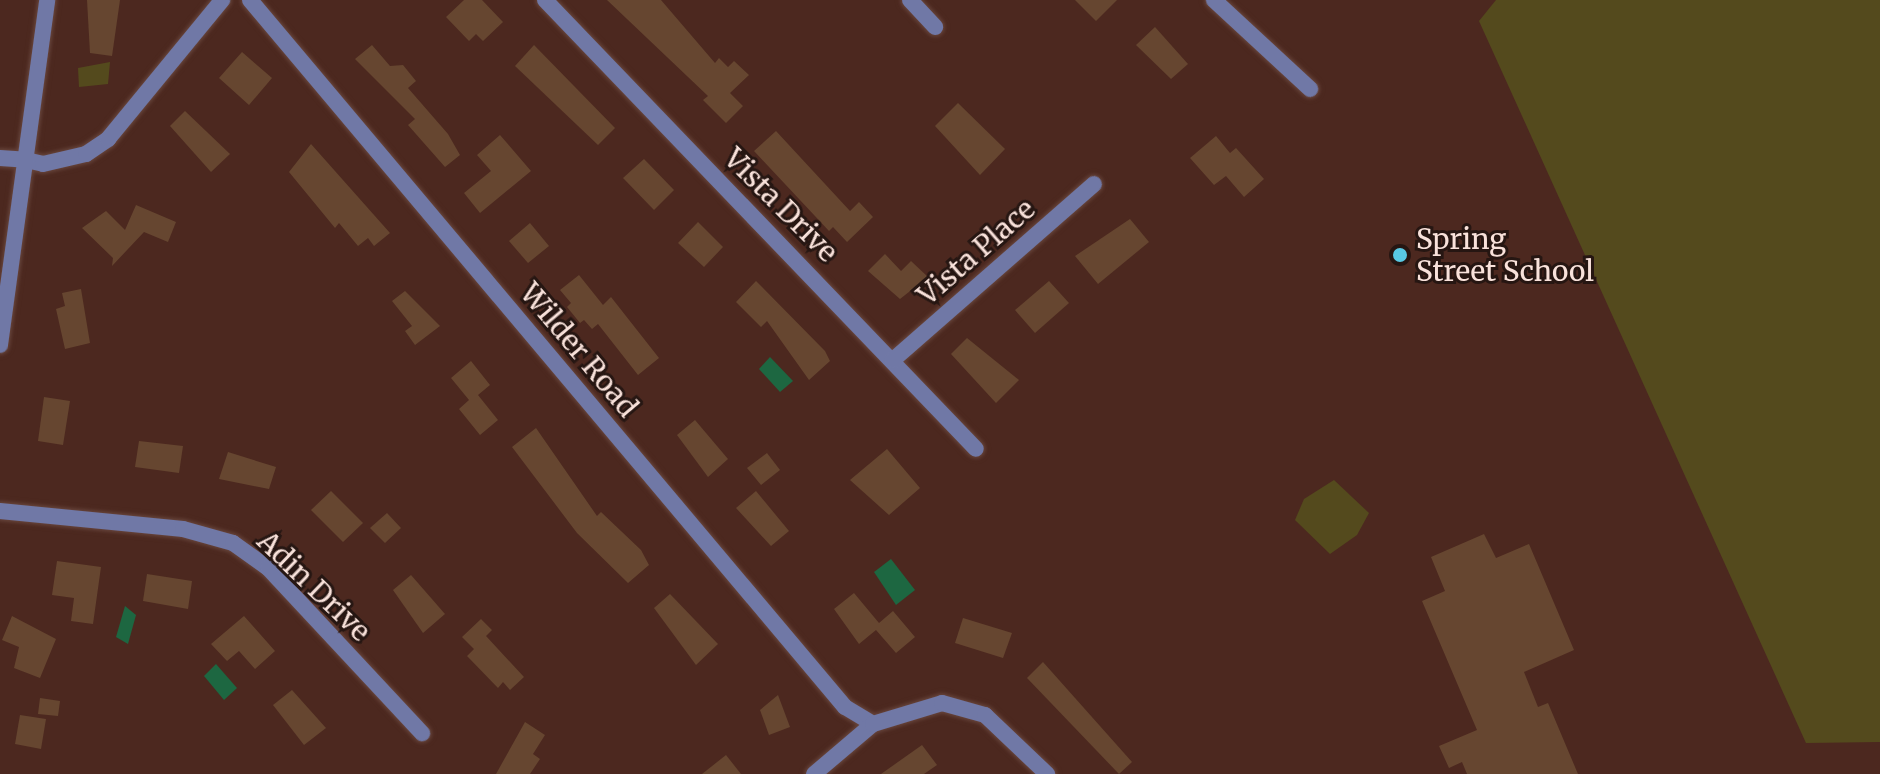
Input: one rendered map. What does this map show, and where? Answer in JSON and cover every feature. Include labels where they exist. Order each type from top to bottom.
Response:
[{"type":"street","points":[[0,345],[47,0]]},
{"type":"street","points":[[0,158],[43,164],[86,154],[108,139],[222,0]]},
{"type":"street","name":"Wilder Road","points":[[250,0],[845,707],[873,724]]},
{"type":"street","name":"Vista Drive","points":[[545,0],[976,449]]},
{"type":"street","points":[[910,0],[935,27]]},
{"type":"street","points":[[1214,0],[1310,89]]},
{"type":"street","name":"Vista Place","points":[[893,360],[1094,184]]},
{"type":"street","name":"Adin Drive","points":[[0,511],[183,529],[233,543],[268,568],[422,733]]},
{"type":"street","points":[[814,774],[873,724],[923,706],[961,705],[985,715],[1047,774]]},
{"type":"shaded area","points":[[1496,0],[1880,0],[1880,742],[1806,743],[1479,21]]},
{"type":"shaded area","points":[[110,62],[108,84],[79,87],[78,68]]},
{"type":"shaded area","points":[[770,357],[793,381],[780,392],[759,369]]},
{"type":"shaded area","points":[[1334,480],[1369,513],[1357,535],[1330,554],[1295,520],[1304,499]]},
{"type":"shaded area","points":[[891,559],[915,590],[896,605],[874,572]]},
{"type":"shaded area","points":[[125,606],[136,615],[128,644],[116,637]]},
{"type":"shaded area","points":[[216,664],[237,688],[224,700],[204,676]]},
{"type":"building","points":[[87,0],[120,0],[112,56],[90,53]]},
{"type":"building","points":[[464,0],[482,0],[503,22],[483,41],[476,34],[469,41],[446,17]]},
{"type":"building","points":[[607,0],[661,0],[715,63],[719,58],[728,67],[734,61],[749,75],[730,93],[743,106],[726,123],[703,100],[708,96]]},
{"type":"building","points":[[1075,0],[1117,0],[1096,21]]},
{"type":"building","points":[[1155,27],[1188,64],[1171,79],[1136,45]]},
{"type":"building","points":[[372,45],[390,66],[403,65],[416,81],[408,88],[448,134],[460,155],[445,167],[408,125],[415,119],[355,59]]},
{"type":"building","points":[[534,45],[615,128],[598,145],[515,66]]},
{"type":"building","points":[[242,52],[272,78],[249,105],[219,78]]},
{"type":"building","points":[[958,103],[1005,149],[980,175],[935,126]]},
{"type":"building","points":[[185,111],[230,154],[211,172],[170,126]]},
{"type":"building","points":[[776,131],[850,211],[859,202],[873,217],[847,242],[833,227],[829,231],[754,151]]},
{"type":"building","points":[[500,135],[531,171],[480,213],[464,193],[491,171],[477,155]]},
{"type":"building","points":[[1216,136],[1230,153],[1236,148],[1264,179],[1244,197],[1226,176],[1214,185],[1190,158]]},
{"type":"building","points":[[311,144],[390,233],[374,246],[368,238],[358,246],[339,223],[335,228],[289,172]]},
{"type":"building","points":[[644,159],[674,190],[654,210],[623,178]]},
{"type":"building","points":[[136,205],[176,222],[168,242],[144,232],[112,266],[113,258],[82,228],[106,211],[125,230]]},
{"type":"building","points":[[1130,219],[1149,242],[1098,284],[1075,256]]},
{"type":"building","points":[[698,222],[723,247],[704,267],[678,243]]},
{"type":"building","points":[[530,223],[549,246],[528,263],[509,241]]},
{"type":"building","points":[[885,254],[901,271],[911,261],[928,277],[900,299],[868,271]]},
{"type":"building","points":[[579,275],[603,305],[611,297],[659,358],[638,375],[598,324],[592,329],[584,320],[580,323],[567,307],[571,303],[560,290]]},
{"type":"building","points":[[756,281],[825,351],[830,361],[809,380],[767,321],[761,327],[736,302]]},
{"type":"building","points":[[1049,281],[1069,303],[1035,333],[1015,310]]},
{"type":"building","points":[[81,289],[90,343],[65,349],[56,309],[65,306],[62,293]]},
{"type":"building","points":[[405,291],[440,326],[415,345],[405,331],[412,326],[392,301]]},
{"type":"building","points":[[967,338],[1019,380],[996,403],[951,354]]},
{"type":"building","points":[[471,361],[490,385],[478,395],[498,420],[480,435],[459,409],[469,400],[451,378]]},
{"type":"building","points":[[44,397],[70,401],[63,445],[38,441]]},
{"type":"building","points":[[695,420],[728,459],[708,477],[677,435]]},
{"type":"building","points":[[536,428],[597,516],[601,512],[641,550],[649,565],[628,583],[577,533],[512,447]]},
{"type":"building","points":[[139,441],[183,446],[179,473],[135,467]]},
{"type":"building","points":[[887,449],[920,488],[889,515],[850,480]]},
{"type":"building","points":[[228,452],[276,467],[269,489],[219,479]]},
{"type":"building","points":[[767,453],[780,470],[761,485],[747,468]]},
{"type":"building","points":[[331,491],[363,523],[343,542],[311,510]]},
{"type":"building","points":[[756,491],[789,531],[771,546],[736,508]]},
{"type":"building","points":[[387,513],[401,528],[385,543],[370,528]]},
{"type":"building","points":[[1484,534],[1496,558],[1529,544],[1574,650],[1524,672],[1538,707],[1548,703],[1578,774],[1467,774],[1462,762],[1449,768],[1439,746],[1477,730],[1422,601],[1445,591],[1431,557]]},
{"type":"building","points":[[57,561],[101,567],[93,624],[71,621],[74,598],[52,595]]},
{"type":"building","points":[[147,574],[192,581],[188,609],[143,601]]},
{"type":"building","points":[[411,575],[445,614],[423,633],[393,590]]},
{"type":"building","points":[[854,593],[879,623],[893,611],[915,637],[896,653],[876,630],[859,644],[834,609]]},
{"type":"building","points":[[670,594],[718,644],[696,665],[654,608]]},
{"type":"building","points":[[12,616],[56,639],[40,678],[14,668],[19,647],[2,640]]},
{"type":"building","points":[[244,616],[275,651],[255,669],[239,651],[227,661],[211,644]]},
{"type":"building","points":[[963,618],[1012,633],[1003,658],[955,643]]},
{"type":"building","points":[[481,619],[492,630],[486,636],[524,677],[510,690],[503,682],[498,688],[467,656],[474,649],[462,637]]},
{"type":"building","points":[[1043,662],[1132,762],[1119,774],[1027,678]]},
{"type":"building","points":[[292,690],[326,728],[304,745],[273,705]]},
{"type":"building","points":[[778,695],[790,727],[769,735],[760,710]]},
{"type":"building","points":[[40,698],[60,701],[58,716],[38,714]]},
{"type":"building","points":[[20,715],[46,719],[41,749],[15,744]]},
{"type":"building","points":[[525,722],[545,735],[533,754],[540,759],[530,774],[496,774]]},
{"type":"building","points":[[922,745],[937,765],[924,774],[881,774]]},
{"type":"building","points":[[726,755],[741,774],[702,774]]},
{"type":"place","name":"Spring Street School","points":[[1400,255]]}]
